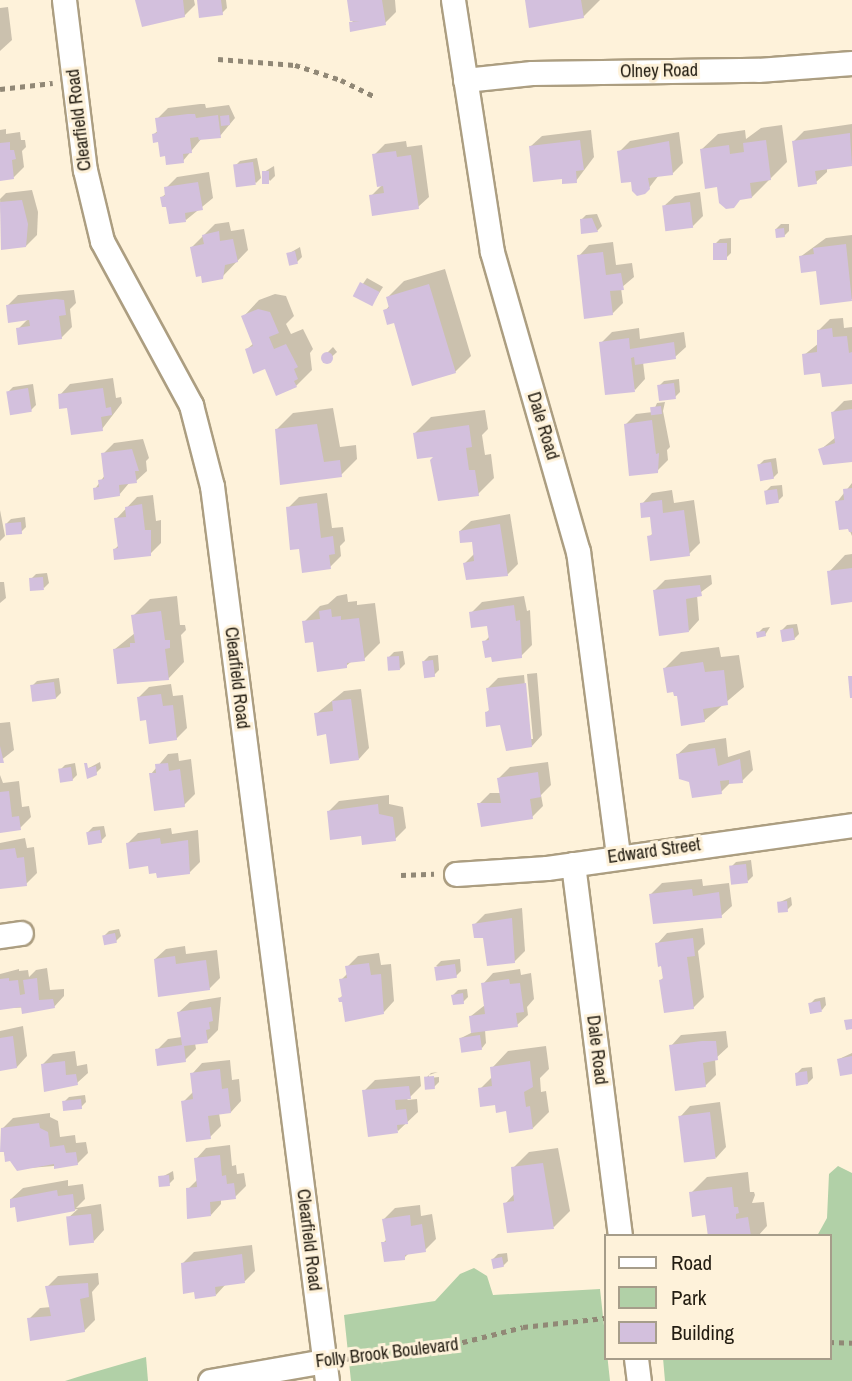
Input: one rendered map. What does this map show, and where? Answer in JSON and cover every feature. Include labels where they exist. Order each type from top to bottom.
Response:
[{"type":"street","name":"Clearfield Road","points":[[64,0],[85,170],[102,241],[179,379],[194,414],[207,460],[326,1371]]},
{"type":"street","name":"Dale Road","points":[[453,0],[492,252],[578,551],[618,855]]},
{"type":"street","name":"Olney Road","points":[[465,80],[532,73],[758,70],[852,63]]},
{"type":"street","name":"Edward Street","points":[[456,874],[573,864],[618,855],[852,825]]},
{"type":"street","name":"Dale Road","points":[[573,864],[621,1234]]},
{"type":"street","points":[[636,1360],[639,1381]]},
{"type":"street","name":"Folly Brook Boulevard","points":[[210,1381],[326,1371]]},
{"type":"path","points":[[218,59],[295,65],[341,80],[374,96]]},
{"type":"path","points":[[0,89],[74,80]]},
{"type":"path","points":[[401,875],[456,874]]},
{"type":"path","name":"Folly Brook Boulevard","points":[[326,1371],[468,1342],[523,1327],[604,1318]]},
{"type":"path","points":[[831,1342],[852,1343]]},
{"type":"green space","points":[[838,1166],[852,1173],[852,1381],[665,1381],[663,1360],[831,1360],[831,1234],[818,1234],[827,1218],[829,1174]]},
{"type":"green space","points":[[474,1268],[487,1276],[493,1295],[600,1289],[604,1360],[608,1360],[610,1381],[351,1381],[344,1315],[435,1301],[460,1274]]},
{"type":"green space","points":[[146,1357],[148,1381],[65,1381],[84,1375]]},
{"type":"building","points":[[135,0],[183,0],[185,17],[142,27]]},
{"type":"building","points":[[197,0],[221,0],[223,15],[199,18]]},
{"type":"building","points":[[347,0],[382,0],[386,25],[350,32],[349,22],[360,21],[350,21]]},
{"type":"building","points":[[525,0],[581,0],[584,18],[529,28]]},
{"type":"building","points":[[195,114],[196,118],[218,115],[221,138],[190,138],[192,153],[183,154],[184,163],[166,165],[165,156],[160,157],[158,142],[153,143],[152,134],[157,133],[155,118]]},
{"type":"building","points":[[229,115],[230,125],[221,126],[220,116]]},
{"type":"building","points":[[850,133],[852,166],[815,171],[817,184],[798,187],[792,141]]},
{"type":"building","points":[[580,140],[584,170],[576,171],[577,183],[562,184],[562,179],[533,182],[529,146]]},
{"type":"building","points":[[766,140],[771,180],[750,183],[752,198],[740,200],[734,208],[726,209],[719,203],[717,187],[705,189],[700,149],[729,145],[730,154],[744,152],[743,143]]},
{"type":"building","points":[[669,141],[673,175],[648,178],[650,189],[637,196],[632,191],[631,182],[621,183],[617,151]]},
{"type":"building","points":[[10,142],[10,150],[14,150],[16,159],[12,160],[14,179],[0,181],[0,143]]},
{"type":"building","points":[[396,151],[397,157],[411,155],[419,209],[372,216],[369,195],[384,193],[383,186],[377,187],[372,154]]},
{"type":"building","points":[[253,162],[256,185],[236,187],[233,164]]},
{"type":"building","points":[[262,171],[269,171],[269,184],[262,184]]},
{"type":"building","points":[[198,182],[203,210],[185,213],[186,222],[169,224],[166,207],[162,207],[160,197],[165,196],[164,187]]},
{"type":"building","points":[[22,200],[28,224],[26,247],[1,250],[0,202]]},
{"type":"building","points":[[690,202],[693,228],[665,231],[662,205]]},
{"type":"building","points":[[592,218],[598,232],[581,234],[580,219]]},
{"type":"building","points":[[784,228],[785,237],[776,238],[775,229]]},
{"type":"building","points":[[219,231],[220,241],[233,239],[238,262],[225,265],[223,279],[202,283],[201,276],[196,277],[190,247],[204,244],[202,235]]},
{"type":"building","points":[[713,243],[727,243],[727,260],[713,260]]},
{"type":"building","points":[[846,244],[852,301],[820,305],[816,271],[801,273],[799,256],[814,254],[813,248]]},
{"type":"building","points":[[295,251],[298,264],[289,266],[286,253]]},
{"type":"building","points":[[603,252],[606,275],[621,273],[624,290],[610,291],[613,315],[584,319],[577,255]]},
{"type":"building","points":[[360,282],[380,292],[372,306],[353,296]]},
{"type":"building","points":[[429,284],[456,373],[412,386],[394,323],[387,325],[383,310],[389,308],[386,297]]},
{"type":"building","points":[[64,300],[66,315],[59,316],[62,339],[18,345],[16,328],[30,326],[29,320],[8,323],[6,305]]},
{"type":"building","points":[[258,309],[270,312],[279,333],[269,337],[274,349],[286,344],[298,367],[294,369],[298,379],[294,381],[297,387],[276,396],[265,369],[253,374],[245,349],[253,346],[241,316]]},
{"type":"building","points":[[832,328],[833,337],[847,336],[849,353],[852,352],[852,384],[822,387],[820,373],[804,375],[802,354],[817,352],[817,330]]},
{"type":"building","points":[[629,338],[630,349],[674,342],[676,359],[635,365],[634,357],[631,358],[635,392],[605,395],[599,342]]},
{"type":"building","points":[[327,352],[333,358],[327,364],[321,358]]},
{"type":"building","points":[[674,383],[676,399],[659,401],[657,385]]},
{"type":"building","points":[[28,388],[32,412],[10,415],[6,391]]},
{"type":"building","points":[[103,388],[106,408],[111,407],[112,415],[101,417],[103,431],[71,435],[67,408],[59,409],[58,394]]},
{"type":"building","points":[[661,406],[662,414],[651,415],[650,407]]},
{"type":"building","points":[[852,409],[852,462],[823,465],[818,449],[835,443],[831,412]]},
{"type":"building","points":[[652,420],[656,454],[659,453],[658,473],[629,476],[624,424]]},
{"type":"building","points":[[317,424],[324,462],[340,460],[342,477],[280,485],[275,429]]},
{"type":"building","points":[[469,425],[472,447],[466,448],[469,470],[475,470],[479,496],[438,501],[430,460],[433,457],[417,459],[413,433]]},
{"type":"building","points":[[132,449],[139,471],[135,471],[137,483],[119,485],[120,496],[94,500],[93,488],[99,487],[98,480],[104,479],[101,453]]},
{"type":"building","points":[[771,462],[774,479],[760,481],[757,464]]},
{"type":"building","points":[[852,488],[852,532],[849,532],[848,529],[839,530],[835,501],[844,500],[843,489]]},
{"type":"building","points":[[777,489],[779,503],[766,505],[764,491]]},
{"type":"building","points":[[662,500],[663,513],[684,510],[690,556],[650,561],[647,536],[652,535],[650,517],[641,518],[640,503]]},
{"type":"building","points":[[317,503],[321,538],[333,536],[335,554],[329,555],[331,569],[302,573],[299,549],[290,550],[286,507]]},
{"type":"building","points":[[142,504],[145,530],[151,530],[151,556],[114,560],[113,549],[118,548],[114,518],[126,517],[125,507]]},
{"type":"building","points":[[21,522],[22,534],[6,535],[5,523]]},
{"type":"building","points":[[500,524],[508,576],[466,580],[463,563],[474,561],[472,542],[460,543],[459,531]]},
{"type":"building","points":[[852,568],[852,602],[831,605],[827,571]]},
{"type":"building","points":[[43,577],[44,590],[30,591],[29,578]]},
{"type":"building","points":[[700,585],[702,596],[686,599],[689,632],[659,636],[653,590]]},
{"type":"building","points":[[514,605],[516,621],[520,620],[522,658],[492,662],[491,657],[485,658],[482,641],[489,640],[487,626],[471,628],[469,612]]},
{"type":"building","points":[[331,609],[332,617],[341,616],[341,620],[359,618],[365,661],[347,663],[347,668],[317,672],[313,642],[305,643],[302,621],[320,619],[319,611]]},
{"type":"building","points":[[161,611],[165,640],[170,640],[170,648],[165,649],[169,680],[117,684],[113,649],[130,647],[130,643],[135,643],[131,615]]},
{"type":"building","points":[[793,628],[795,640],[782,642],[780,630]]},
{"type":"building","points":[[765,631],[766,636],[757,638],[756,632]]},
{"type":"building","points":[[399,656],[400,670],[388,671],[387,657]]},
{"type":"building","points":[[433,660],[435,677],[424,678],[422,661]]},
{"type":"building","points":[[703,662],[705,672],[724,670],[728,705],[703,709],[705,722],[681,726],[677,696],[674,696],[673,692],[667,693],[663,668]]},
{"type":"building","points":[[848,676],[852,676],[852,698],[850,698]]},
{"type":"building","points":[[54,682],[56,699],[32,702],[30,685]]},
{"type":"building","points":[[526,683],[532,747],[506,751],[500,725],[486,727],[485,712],[489,711],[486,688]]},
{"type":"building","points":[[161,694],[163,706],[173,705],[177,740],[149,744],[146,720],[140,721],[137,697]]},
{"type":"building","points":[[351,699],[359,760],[330,764],[326,734],[317,736],[314,713],[333,711],[332,701]]},
{"type":"building","points":[[0,746],[4,763],[0,763]]},
{"type":"building","points":[[715,748],[718,766],[740,759],[743,783],[729,784],[729,780],[720,781],[722,794],[692,798],[689,782],[679,779],[676,754]]},
{"type":"building","points":[[84,763],[87,763],[88,768],[96,766],[97,775],[87,779]]},
{"type":"building","points":[[168,763],[169,771],[180,769],[185,807],[154,811],[149,773],[156,773],[155,764]]},
{"type":"building","points":[[71,767],[73,781],[60,783],[58,769]]},
{"type":"building","points":[[538,772],[541,797],[530,799],[533,819],[481,827],[477,803],[501,803],[497,778]]},
{"type":"building","points":[[9,791],[12,817],[19,816],[21,830],[0,833],[0,792]]},
{"type":"building","points":[[378,804],[379,814],[393,817],[396,841],[362,845],[361,836],[330,840],[327,811]]},
{"type":"building","points":[[100,830],[102,843],[88,845],[86,832]]},
{"type":"building","points":[[160,838],[161,844],[188,840],[190,874],[157,878],[156,873],[149,874],[148,866],[129,869],[126,843]]},
{"type":"building","points":[[15,848],[17,858],[24,857],[27,886],[0,889],[0,850]]},
{"type":"building","points":[[746,864],[748,883],[731,885],[729,866]]},
{"type":"building","points":[[692,889],[693,896],[719,892],[722,918],[653,924],[649,894]]},
{"type":"building","points":[[787,901],[788,912],[778,913],[777,902]]},
{"type":"building","points":[[512,918],[515,963],[487,966],[483,938],[474,938],[472,924]]},
{"type":"building","points":[[115,933],[117,943],[104,945],[102,935]]},
{"type":"building","points":[[693,938],[695,956],[687,957],[694,1009],[664,1013],[659,980],[663,979],[661,966],[658,967],[655,943]]},
{"type":"building","points":[[175,956],[176,964],[206,960],[210,990],[158,997],[154,959]]},
{"type":"building","points":[[369,963],[371,975],[381,974],[384,1014],[345,1022],[342,1002],[339,1002],[338,998],[342,997],[339,979],[347,978],[345,966]]},
{"type":"building","points":[[455,964],[457,978],[436,981],[434,967]]},
{"type":"building","points":[[9,978],[9,981],[18,980],[20,995],[25,994],[23,980],[37,978],[39,1000],[53,999],[55,1008],[22,1014],[21,1007],[0,1010],[0,979]]},
{"type":"building","points":[[509,979],[510,984],[520,983],[524,1012],[516,1013],[518,1027],[471,1033],[469,1016],[485,1014],[481,983]]},
{"type":"building","points":[[463,993],[464,1004],[453,1005],[451,995]]},
{"type":"building","points":[[820,1001],[822,1012],[810,1014],[808,1003]]},
{"type":"building","points":[[211,1007],[213,1021],[209,1022],[210,1029],[206,1030],[208,1043],[184,1046],[186,1062],[157,1066],[155,1049],[182,1045],[177,1012]]},
{"type":"building","points":[[852,1019],[852,1029],[846,1030],[844,1020]]},
{"type":"building","points":[[480,1035],[482,1050],[461,1053],[459,1038]]},
{"type":"building","points":[[13,1036],[17,1068],[0,1071],[0,1038]]},
{"type":"building","points":[[716,1041],[718,1060],[703,1063],[706,1087],[675,1091],[669,1045]]},
{"type":"building","points":[[852,1056],[852,1074],[840,1076],[837,1059]]},
{"type":"building","points":[[65,1061],[66,1075],[76,1074],[78,1085],[44,1092],[41,1064]]},
{"type":"building","points":[[530,1061],[533,1087],[524,1092],[526,1107],[530,1106],[533,1129],[509,1133],[506,1111],[496,1113],[495,1105],[480,1107],[478,1088],[492,1086],[490,1067]]},
{"type":"building","points":[[220,1069],[222,1089],[228,1088],[231,1113],[208,1116],[211,1139],[186,1142],[181,1101],[193,1099],[190,1073]]},
{"type":"building","points":[[807,1071],[808,1084],[796,1086],[795,1073]]},
{"type":"building","points":[[434,1076],[435,1089],[425,1090],[424,1077]]},
{"type":"building","points":[[409,1086],[411,1099],[395,1100],[396,1110],[406,1109],[408,1124],[397,1125],[398,1133],[368,1137],[362,1090]]},
{"type":"building","points":[[81,1099],[82,1109],[63,1111],[62,1101]]},
{"type":"building","points":[[710,1112],[716,1159],[684,1163],[678,1116]]},
{"type":"building","points":[[39,1123],[40,1128],[48,1132],[50,1147],[64,1145],[66,1153],[76,1152],[78,1165],[54,1169],[54,1164],[17,1171],[10,1161],[5,1162],[4,1152],[0,1152],[1,1128]]},
{"type":"building","points":[[220,1155],[222,1176],[226,1175],[227,1184],[234,1183],[236,1199],[210,1202],[211,1216],[187,1219],[186,1188],[197,1187],[194,1158]]},
{"type":"building","points":[[543,1163],[554,1229],[507,1233],[503,1203],[514,1201],[511,1167]]},
{"type":"building","points":[[169,1175],[170,1186],[159,1187],[158,1176]]},
{"type":"building","points":[[732,1187],[734,1207],[738,1207],[739,1213],[736,1214],[736,1219],[748,1217],[751,1234],[708,1234],[705,1215],[692,1217],[689,1192]]},
{"type":"building","points":[[57,1190],[58,1196],[73,1194],[75,1211],[17,1222],[15,1207],[10,1208],[10,1199]]},
{"type":"building","points":[[91,1214],[94,1243],[69,1245],[66,1217]]},
{"type":"building","points":[[410,1215],[411,1226],[422,1224],[426,1252],[405,1255],[405,1260],[384,1262],[381,1242],[386,1242],[382,1219]]},
{"type":"building","points":[[242,1254],[245,1283],[215,1287],[216,1296],[195,1299],[194,1292],[183,1294],[181,1263]]},
{"type":"building","points":[[502,1257],[504,1267],[493,1269],[491,1259]]},
{"type":"building","points":[[88,1283],[89,1297],[80,1299],[85,1332],[30,1341],[27,1318],[51,1316],[45,1286]]}]
